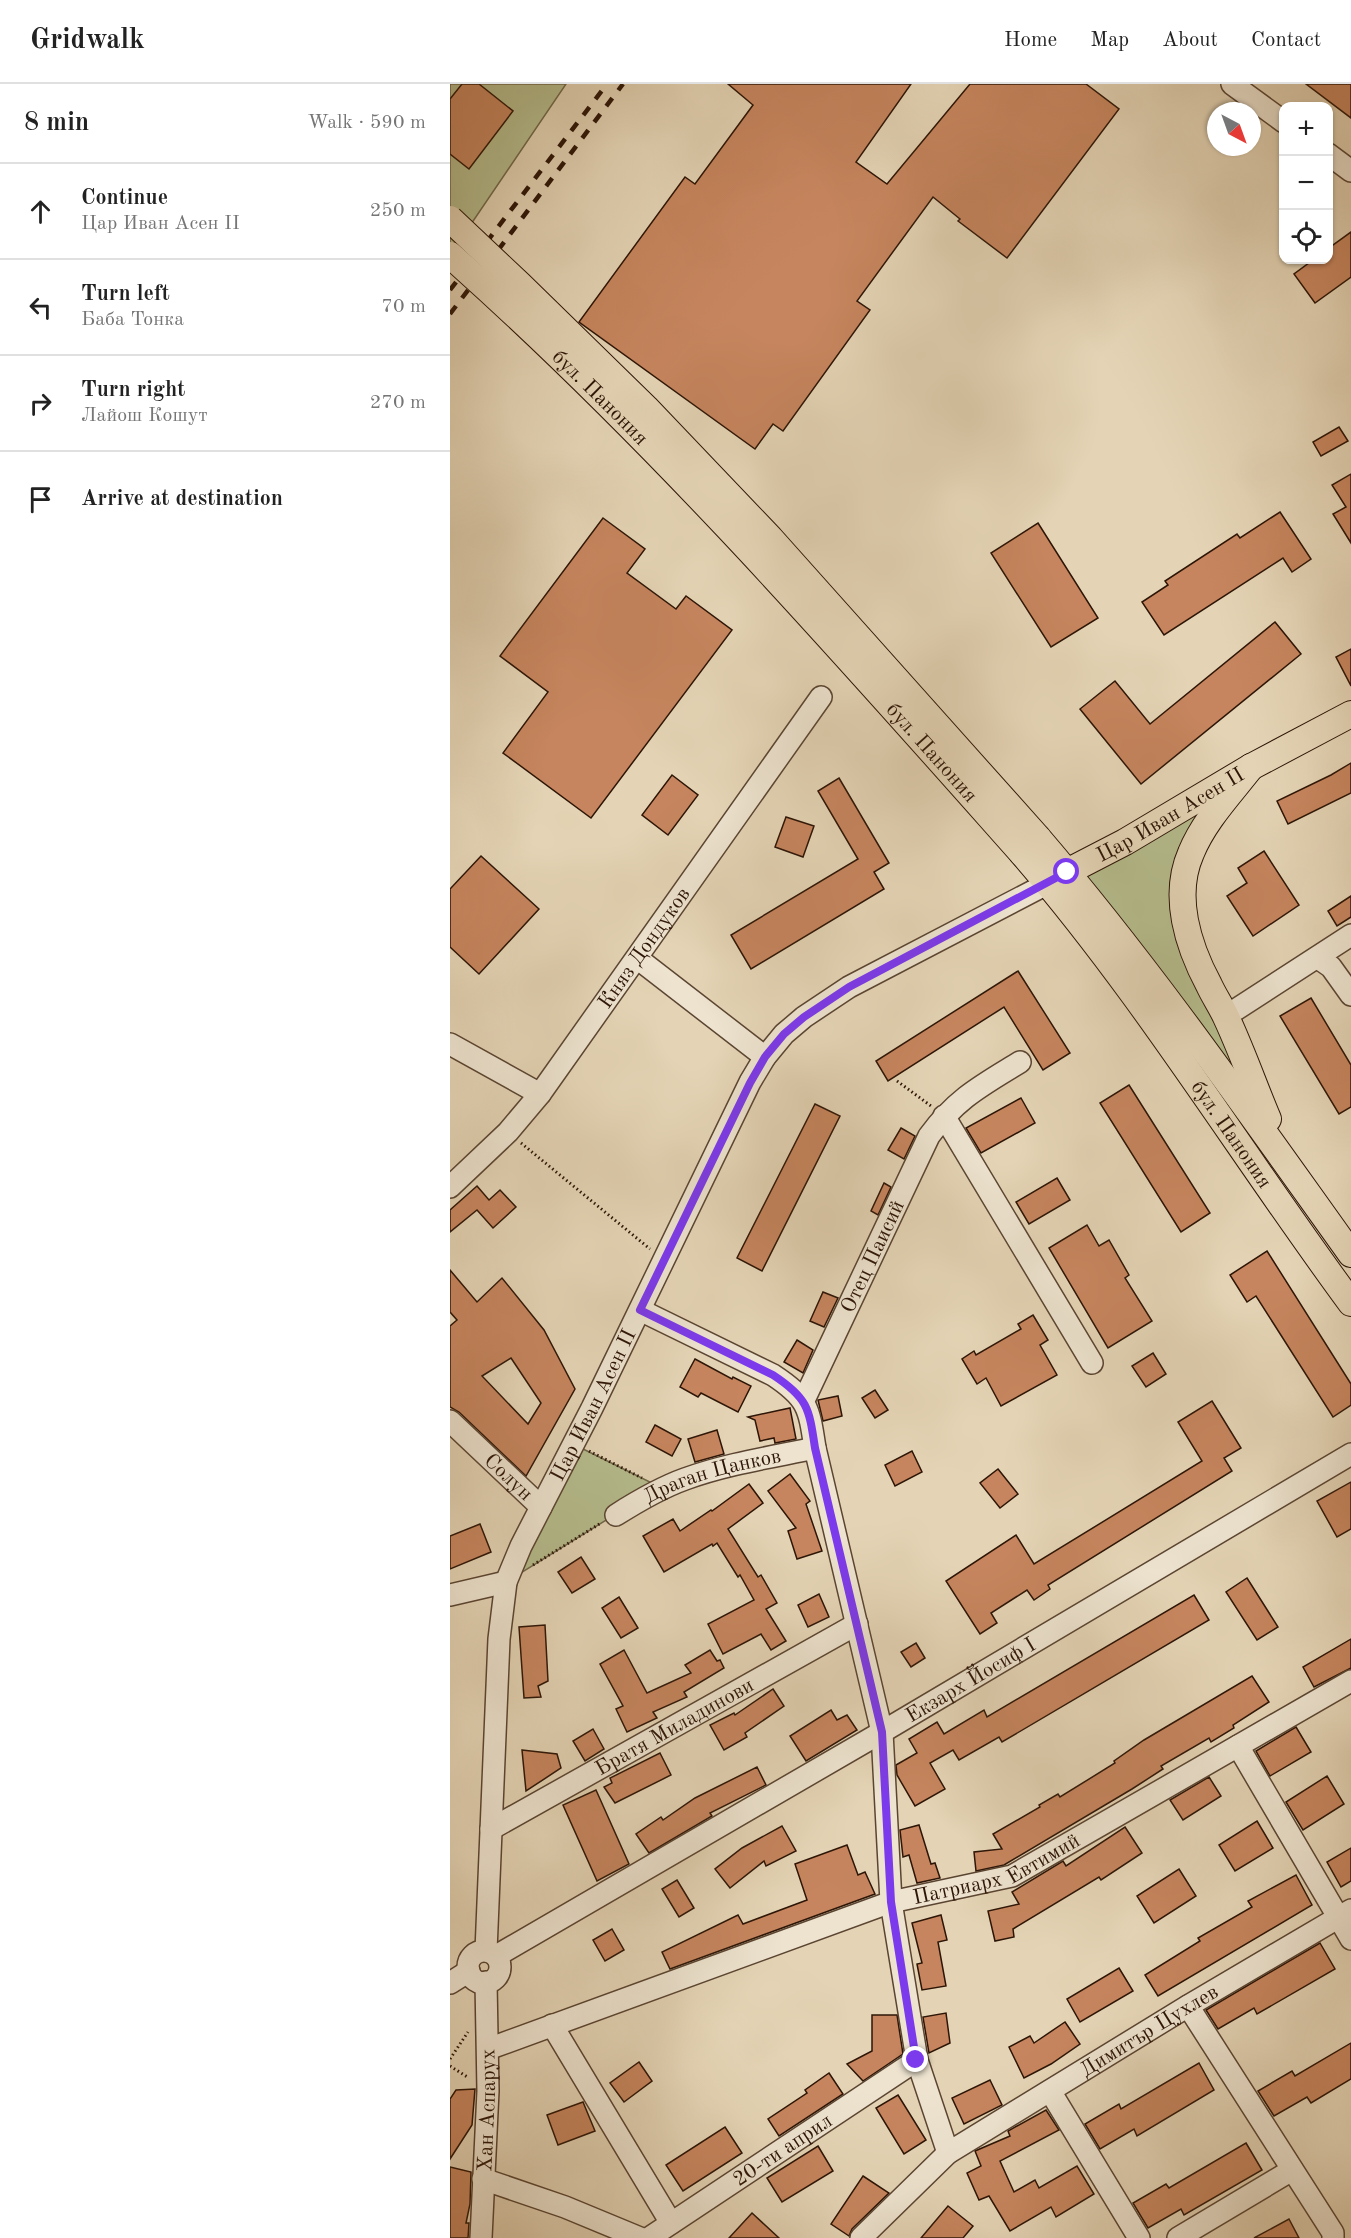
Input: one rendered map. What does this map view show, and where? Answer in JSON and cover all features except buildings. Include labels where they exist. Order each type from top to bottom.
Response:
[{"type":"main road","name":"бул. Панония","points":[[450,219],[637,400],[770,538],[1217,1066],[1351,1254]]},
{"type":"main road","name":"бул. Панония","points":[[450,255],[505,304],[625,420],[1030,846]]},
{"type":"main road","name":"Цар Иван Асен II","points":[[1058,878],[1351,714]]},
{"type":"main road","points":[[1251,768],[1203,831],[1190,854],[1184,879],[1183,907],[1186,929],[1194,952],[1226,1016],[1283,1156]]},
{"type":"main road","name":"бул. Панония","points":[[1058,878],[1101,951],[1351,1303]]},
{"type":"street","points":[[1232,84],[1279,118]]},
{"type":"street","points":[[1332,156],[1351,171]]},
{"type":"street","name":"Княз Дондуков","points":[[450,1187],[508,1132],[540,1094],[821,696]]},
{"type":"street","name":"Цар Иван Асен II","points":[[478,1977],[498,1974],[500,1964],[491,1954],[491,1829],[499,1639],[506,1582],[750,1083],[765,1057],[790,1028],[849,987],[1058,878]]},
{"type":"street","points":[[1226,1016],[1351,935]]},
{"type":"street","points":[[637,958],[765,1057]]},
{"type":"street","points":[[1318,958],[1331,967],[1351,995]]},
{"type":"street","points":[[450,1044],[540,1094]]},
{"type":"street","name":"Отец Паисий","points":[[797,1393],[929,1136],[944,1116],[968,1094],[1020,1062]]},
{"type":"street","points":[[944,1116],[1092,1363]]},
{"type":"street","points":[[640,1310],[773,1375],[797,1393],[810,1417],[815,1448],[882,1732],[891,1902],[916,2060],[948,2153]]},
{"type":"street","name":"Солун","points":[[450,1421],[541,1507]]},
{"type":"street","name":"Драган Цанков","points":[[616,1515],[662,1488],[686,1478],[724,1467],[815,1448]]},
{"type":"street","name":"Екзарх Йосиф I","points":[[491,1954],[882,1732],[1351,1454]]},
{"type":"street","points":[[450,1595],[506,1582]]},
{"type":"street","name":"Братя Миладинови","points":[[491,1829],[857,1624]]},
{"type":"street","name":"Патриарх Евтимий","points":[[488,2049],[891,1902],[1012,1876],[1238,1746],[1349,1688]]},
{"type":"street","points":[[1238,1746],[1344,1914],[1351,1939]]},
{"type":"street","name":"Димитър Цухлев","points":[[861,2238],[948,2153],[1188,2006],[1344,1914]]},
{"type":"street","points":[[450,1983],[478,1977]]},
{"type":"street","name":"Хан Аспарух","points":[[478,1977],[488,2049],[482,2238]]},
{"type":"street","points":[[1188,2006],[1333,2233],[1333,2238]]},
{"type":"street","points":[[552,2025],[671,2223]]},
{"type":"street","name":"20-ти април","points":[[649,2238],[916,2060]]},
{"type":"street","points":[[1050,2091],[1139,2238]]},
{"type":"street","points":[[1178,2238],[1292,2170]]},
{"type":"street","points":[[483,2179],[565,2207],[640,2238]]},
{"type":"path","points":[[897,1081],[944,1116]]},
{"type":"path","points":[[508,1132],[664,1261]]},
{"type":"path","points":[[573,1444],[662,1488]]},
{"type":"path","points":[[506,1582],[616,1515]]},
{"type":"green space","points":[[450,84],[566,84],[465,233],[450,247]]},
{"type":"green space","points":[[1251,767],[1219,808],[1183,907],[1283,1156],[1067,872]]},
{"type":"green space","points":[[573,1444],[662,1488],[506,1582]]},
{"type":"railway","points":[[450,290],[607,84]]},
{"type":"railway","points":[[450,314],[623,84]]},
{"type":"railway","points":[[450,269],[489,227]]},
{"type":"route","points":[[916,2060],[891,1902],[882,1732],[815,1448],[810,1417],[804,1400],[791,1387],[773,1375],[640,1310],[750,1083],[765,1057],[784,1034],[804,1017],[849,987],[1067,872]]}]
